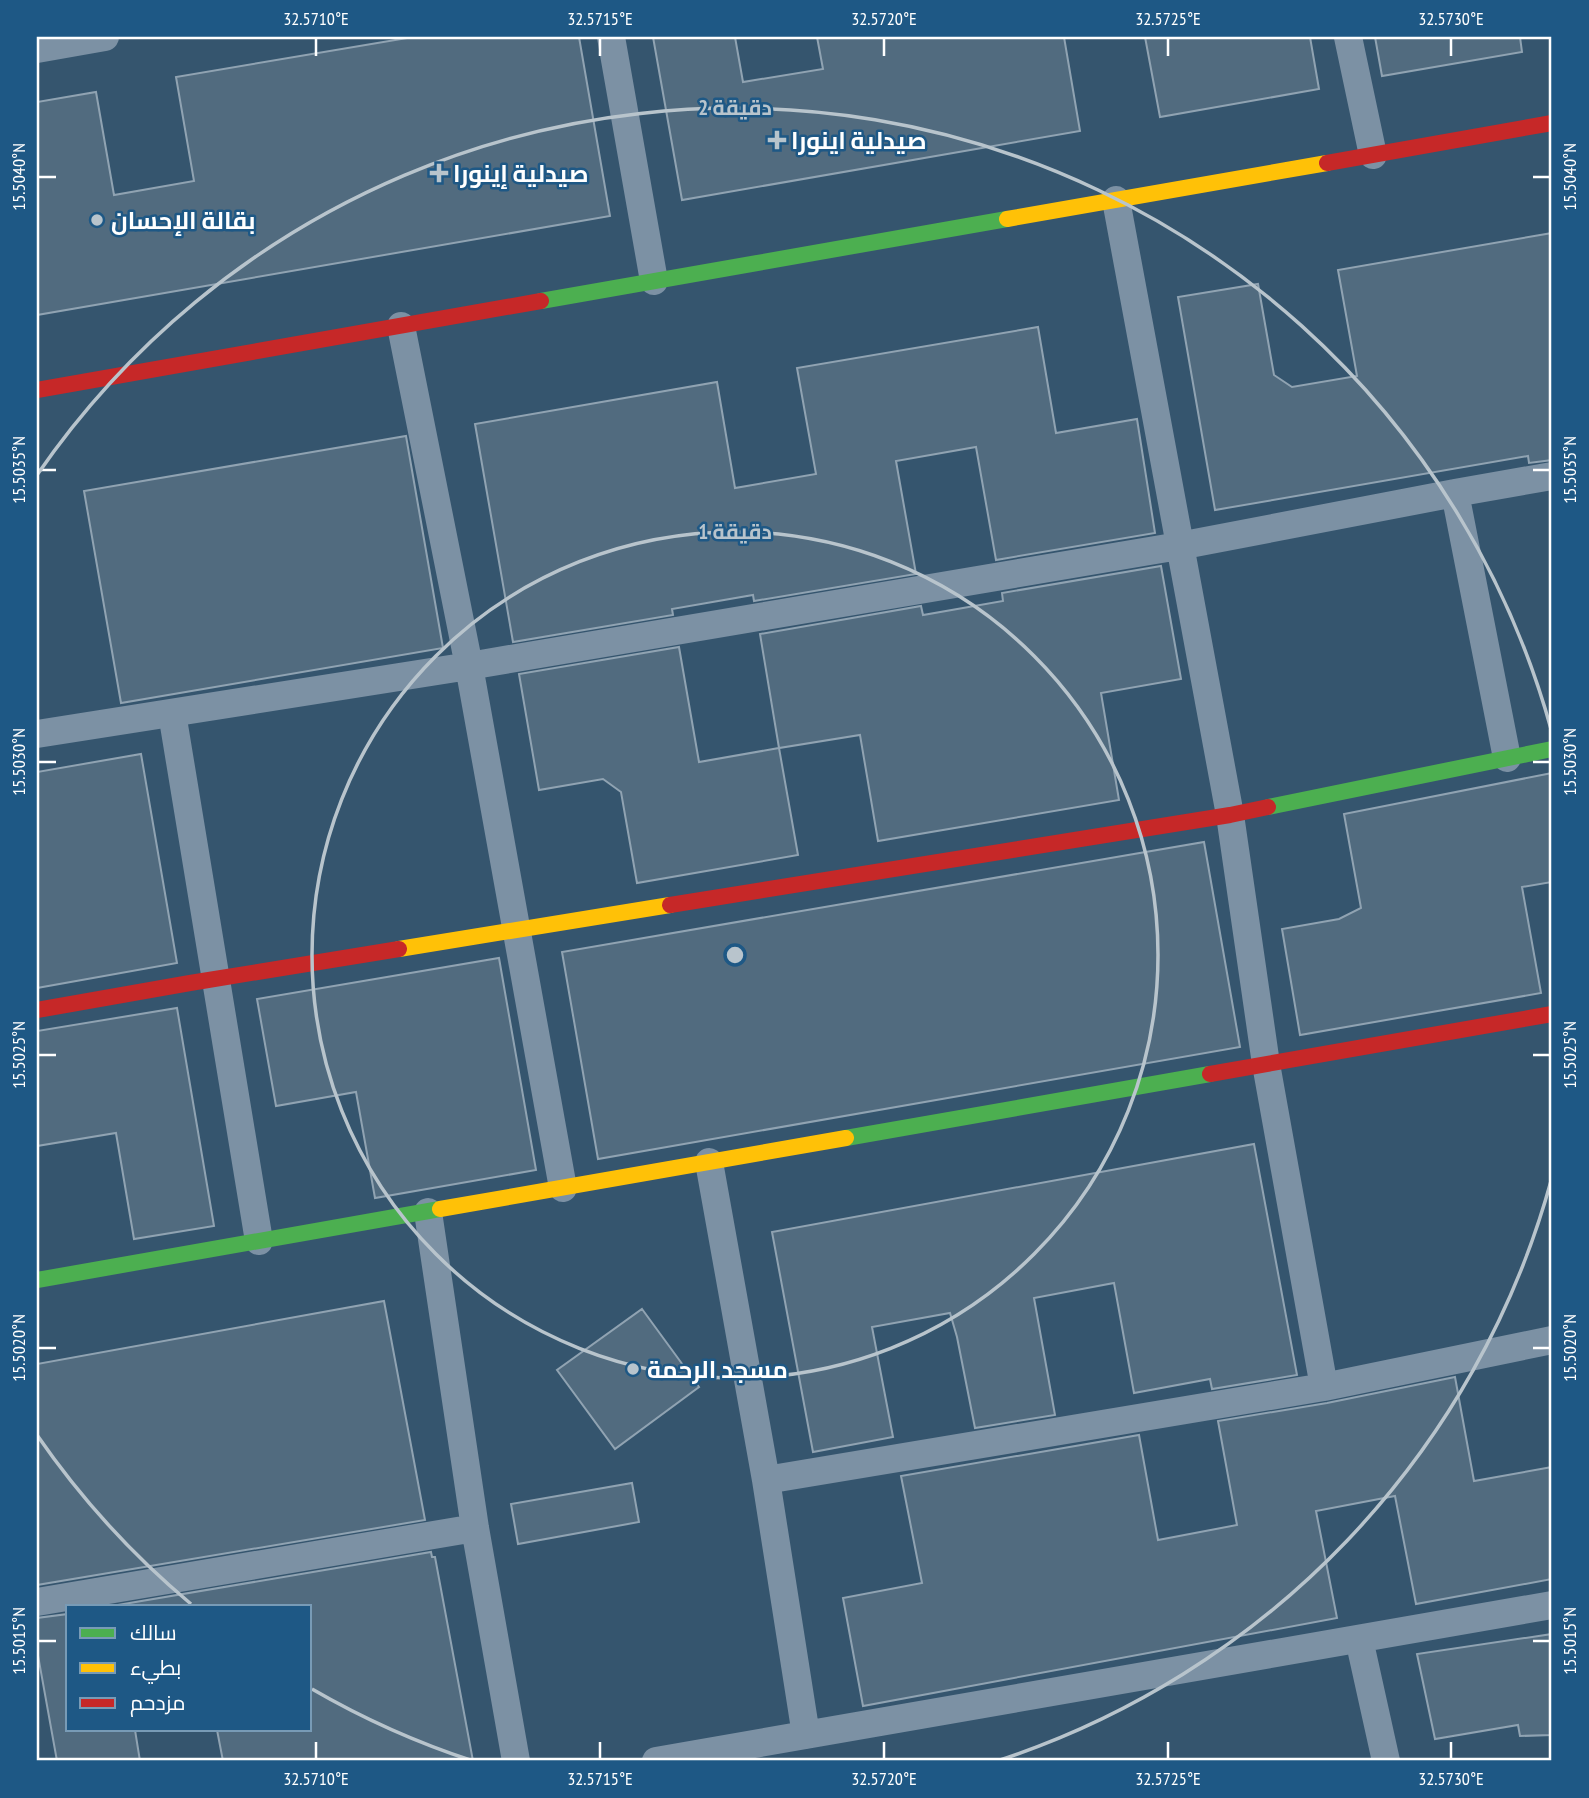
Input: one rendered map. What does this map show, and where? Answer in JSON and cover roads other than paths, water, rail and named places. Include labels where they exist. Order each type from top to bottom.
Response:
[{"type":"street","points":[[37,49],[105,37]]},
{"type":"street","points":[[611,37],[654,281]]},
{"type":"street","points":[[1348,37],[1373,155]]},
{"type":"street","points":[[37,390],[1552,123]]},
{"type":"street","points":[[1116,200],[1230,815],[1266,1064],[1324,1387]]},
{"type":"street","points":[[401,326],[469,666],[564,1188]]},
{"type":"street","points":[[37,734],[469,666],[1180,547],[1552,476]]},
{"type":"street","points":[[1455,493],[1507,758]]},
{"type":"street","points":[[172,713],[259,1241]]},
{"type":"street","points":[[37,1010],[1230,815],[1552,749]]},
{"type":"street","points":[[37,1280],[1552,1014]]},
{"type":"street","points":[[709,1162],[766,1480],[806,1735]]},
{"type":"street","points":[[428,1212],[475,1528],[516,1761]]},
{"type":"street","points":[[766,1480],[1324,1387],[1552,1340]]},
{"type":"street","points":[[37,1602],[475,1528]]},
{"type":"street","points":[[662,1761],[1552,1605]]},
{"type":"street","points":[[1359,1639],[1386,1761]]},
{"type":"place","name":"صيدلية اينورا","points":[[777,140]]},
{"type":"place","name":"صيدلية إينورا","points":[[439,173]]},
{"type":"place","name":"بقالة الإحسان","points":[[97,220]]},
{"type":"place","name":"مسجد الرحمة","points":[[633,1369]]}]
